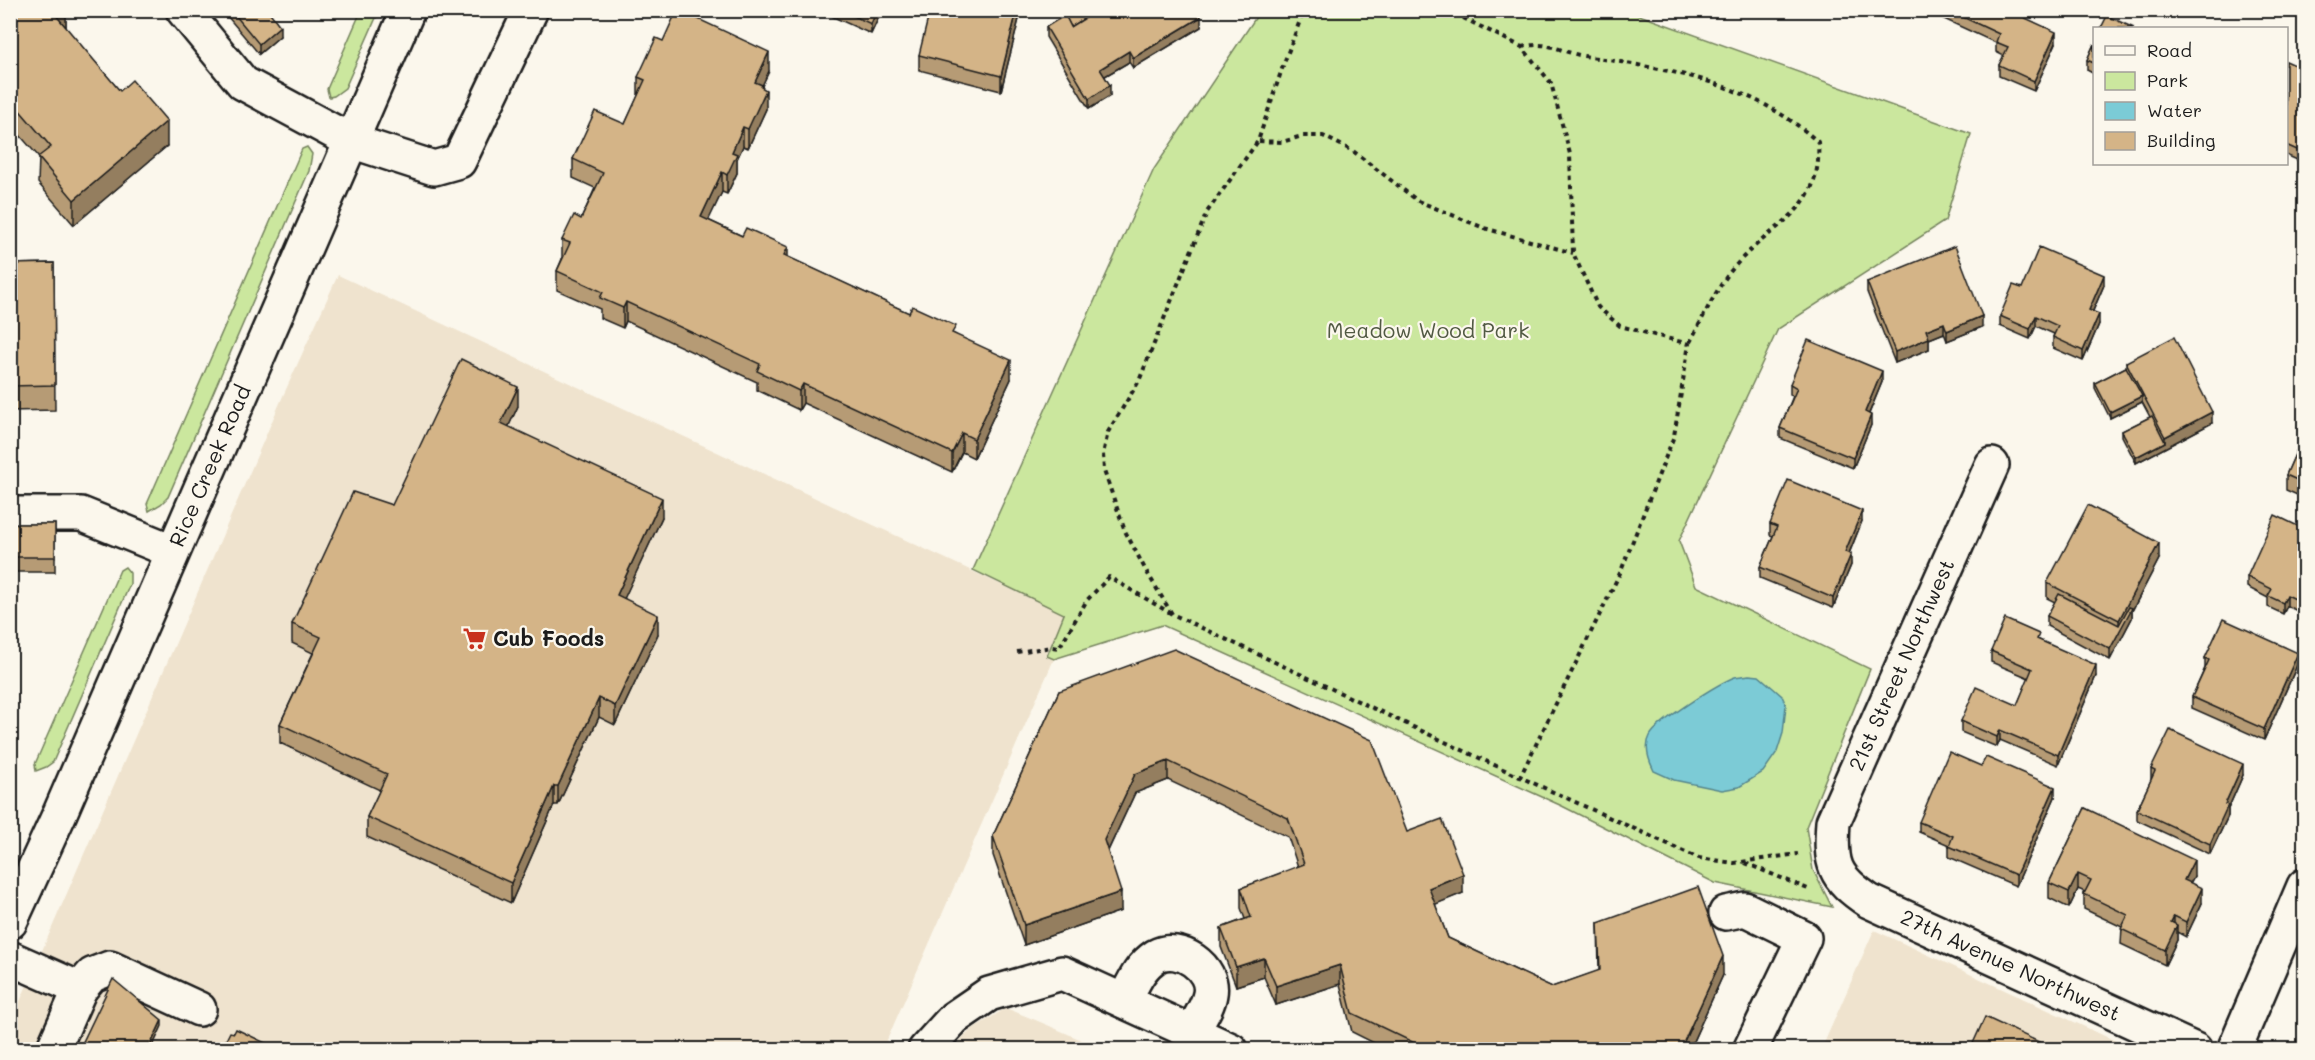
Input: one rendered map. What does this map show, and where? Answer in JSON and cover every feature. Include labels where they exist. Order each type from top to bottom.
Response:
[{"type":"street","points":[[183,10],[243,84],[351,141],[434,168],[459,161],[530,12],[526,10]]},
{"type":"street","name":"Rice Creek Road","points":[[10,922],[60,813],[408,10]]},
{"type":"street","name":"21st Street Northwest","points":[[1838,868],[1833,822],[1992,465]]},
{"type":"street","points":[[10,514],[81,514],[172,551]]},
{"type":"street","name":"27th Avenue Northwest","points":[[1838,868],[1869,901],[2195,1050]]},
{"type":"street","points":[[2234,1050],[2304,886]]},
{"type":"street","points":[[1726,913],[1745,909],[1804,938],[1750,1050]]},
{"type":"street","points":[[1124,1001],[1138,972],[1157,956],[1168,952],[1194,961],[1204,970],[1210,980],[1210,994],[1192,1032]]},
{"type":"street","points":[[10,958],[80,989]]},
{"type":"street","points":[[53,1050],[80,989],[92,975],[110,969],[199,1009]]},
{"type":"street","points":[[925,1050],[954,1018],[989,994],[1062,973],[1231,1050]]},
{"type":"path","points":[[1172,614],[1125,531],[1104,471],[1103,454],[1108,432],[1139,381],[1207,212],[1258,141],[1304,10]]},
{"type":"path","points":[[1448,10],[1522,46],[1551,83],[1570,154],[1573,253],[1598,307],[1620,326],[1689,344]]},
{"type":"path","points":[[1520,777],[1621,571],[1674,436],[1689,344],[1734,266],[1796,212],[1805,200],[1814,184],[1818,142],[1779,114],[1734,90],[1700,77],[1633,63],[1581,56],[1536,43],[1522,46]]},
{"type":"path","points":[[1258,141],[1282,142],[1302,136],[1323,136],[1353,151],[1418,201],[1484,228],[1573,253]]},
{"type":"path","points":[[1017,652],[1059,648],[1087,600],[1108,578],[1172,614],[1699,858],[1734,863],[1745,862],[1838,868],[1829,894],[1804,888],[1745,862]]},
{"type":"shaded area","points":[[338,275],[1064,614],[1047,655],[1054,659],[883,1049],[11,1050],[11,1022],[283,396]]},
{"type":"shaded area","points":[[1874,930],[2133,1049],[1821,1050]]},
{"type":"shaded area","points":[[1006,1008],[1102,1049],[951,1049],[971,1030]]},
{"type":"green space","points":[[361,11],[379,11],[345,88],[329,97],[327,89]]},
{"type":"green space","name":"Meadow Wood Park","points":[[1260,11],[1628,11],[1971,134],[1945,221],[1778,329],[1679,541],[1696,586],[1870,669],[1806,827],[1813,870],[1832,907],[1715,883],[1562,806],[1162,625],[1054,659],[1047,656],[1064,614],[973,570],[1154,169]]},
{"type":"green space","points":[[307,147],[312,154],[309,171],[168,497],[149,511],[147,504],[302,149]]},
{"type":"green space","points":[[125,567],[130,573],[130,584],[53,762],[36,771],[35,764],[120,570]]},
{"type":"water","points":[[1759,676],[1782,696],[1786,705],[1783,733],[1777,752],[1763,772],[1739,787],[1722,790],[1674,780],[1654,771],[1647,745],[1655,729],[1676,712],[1716,687],[1735,677]]},
{"type":"building","points":[[10,10],[57,10],[54,13],[120,91],[132,80],[167,121],[74,200],[38,157],[51,147],[10,99]]},
{"type":"building","points":[[231,10],[268,10],[280,26],[259,44]]},
{"type":"building","points":[[677,10],[769,52],[755,82],[766,90],[748,129],[743,127],[732,152],[737,154],[727,175],[722,172],[701,217],[742,236],[746,228],[788,247],[784,255],[909,313],[912,306],[956,326],[952,333],[1011,360],[974,439],[962,433],[952,453],[803,384],[799,391],[757,371],[760,364],[626,302],[623,308],[600,298],[603,292],[557,271],[570,243],[562,240],[574,215],[581,219],[603,173],[573,159],[595,111],[625,124],[645,80],[638,77],[656,38],[663,41]]},
{"type":"building","points":[[841,10],[877,10],[871,24]]},
{"type":"building","points":[[930,10],[1017,10],[1001,76],[919,55]]},
{"type":"building","points":[[1059,10],[1098,10],[1071,27],[1065,15],[1062,17]]},
{"type":"building","points":[[1098,10],[1104,10],[1106,14],[1112,10],[1197,10],[1201,17],[1133,58],[1129,51],[1100,69],[1110,85],[1089,99],[1046,27],[1065,15],[1071,27]]},
{"type":"building","points":[[1948,10],[2010,10],[2056,32],[2034,81],[1999,65],[2008,47],[1996,42],[1999,34]]},
{"type":"building","points":[[2107,16],[2132,27],[2102,27]]},
{"type":"building","points":[[2093,46],[2093,63],[2087,60]]},
{"type":"building","points":[[2288,62],[2304,69],[2304,94],[2300,104],[2304,106],[2304,153],[2288,146]]},
{"type":"building","points":[[1955,246],[1982,316],[1947,331],[1944,323],[1926,330],[1929,338],[1895,352],[1867,282]]},
{"type":"building","points":[[2039,247],[2104,275],[2089,310],[2099,314],[2083,351],[2053,337],[2058,326],[2036,316],[2030,329],[2000,316],[2013,285],[2022,288]]},
{"type":"building","points":[[54,263],[55,385],[10,386],[10,264]]},
{"type":"building","points":[[2174,337],[2212,412],[2165,437],[2126,362]]},
{"type":"building","points":[[1808,340],[1882,371],[1865,412],[1871,415],[1853,458],[1780,428],[1797,388],[1790,384]]},
{"type":"building","name":"Cub Foods","points":[[461,359],[518,387],[501,423],[662,498],[617,595],[658,615],[615,706],[599,698],[558,786],[554,786],[511,883],[367,817],[387,774],[280,724],[321,637],[292,624],[353,492],[392,505]]},
{"type":"building","points":[[2126,367],[2142,396],[2110,412],[2095,383]]},
{"type":"building","points":[[2152,416],[2165,442],[2136,457],[2122,431]]},
{"type":"building","points":[[2304,434],[2304,483],[2286,475]]},
{"type":"building","points":[[1788,480],[1862,511],[1845,552],[1851,554],[1833,598],[1760,567],[1777,527],[1770,524]]},
{"type":"building","points":[[2088,505],[2159,543],[2119,620],[2047,583]]},
{"type":"building","points":[[2275,515],[2304,529],[2304,603],[2287,595],[2283,603],[2268,596],[2272,589],[2247,577]]},
{"type":"building","points":[[10,524],[55,524],[55,557],[10,557]]},
{"type":"building","points":[[2059,594],[2119,625],[2129,607],[2132,608],[2110,649],[2047,616]]},
{"type":"building","points":[[2005,619],[2039,634],[2037,639],[2096,665],[2058,755],[2000,730],[1997,737],[1961,721],[1976,687],[2017,705],[2032,669],[1991,651]]},
{"type":"building","points":[[2223,619],[2298,653],[2264,729],[2192,697],[2209,660],[2205,658]]},
{"type":"building","points":[[1174,649],[1372,740],[1407,832],[1442,819],[1463,874],[1429,888],[1448,938],[1552,987],[1600,970],[1598,923],[1698,887],[1723,956],[1680,1050],[1429,1050],[1352,1013],[1340,965],[1276,986],[1264,958],[1236,967],[1221,928],[1251,917],[1241,888],[1304,864],[1288,818],[1168,761],[1135,774],[1104,840],[1121,892],[1024,925],[993,836],[1059,691]]},
{"type":"building","points":[[2170,730],[2243,764],[2210,844],[2137,810],[2155,771],[2151,769]]},
{"type":"building","points":[[1949,752],[1981,766],[1986,757],[2055,787],[2016,875],[1949,846],[1953,836],[1919,822]]},
{"type":"building","points":[[2085,808],[2194,860],[2184,880],[2202,888],[2186,922],[2174,916],[2171,922],[2177,925],[2165,950],[2121,929],[2128,915],[2084,894],[2091,880],[2078,874],[2069,892],[2049,883]]},
{"type":"building","points":[[113,979],[162,1020],[148,1050],[79,1050]]},
{"type":"building","points":[[1985,1017],[2056,1050],[1970,1050]]},
{"type":"building","points":[[236,1029],[280,1050],[221,1050],[230,1032],[234,1033]]},
{"type":"place","name":"Cub Foods","points":[[475,639]]}]
